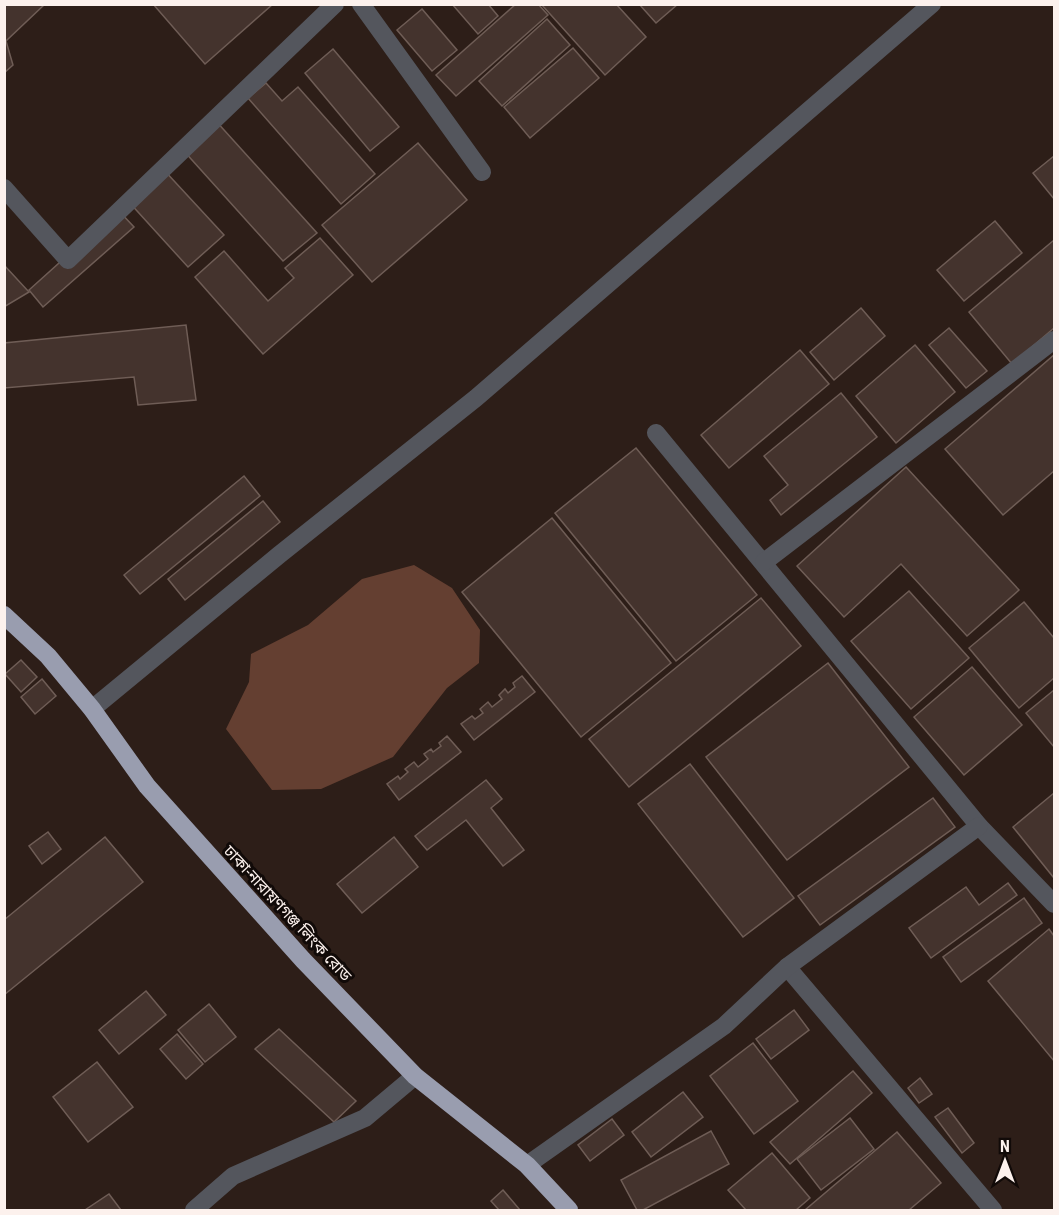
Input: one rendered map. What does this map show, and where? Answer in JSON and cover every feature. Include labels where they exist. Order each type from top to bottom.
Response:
[{"type":"highway","name":"ঢাকা-নারায়ণগঞ্জ লিংক রোড","points":[[4,615],[48,656],[92,709],[147,786],[295,951],[415,1076],[528,1165],[569,1210]]},
{"type":"street","points":[[4,188],[68,260],[335,4]]},
{"type":"street","points":[[360,4],[482,172]]},
{"type":"street","points":[[92,709],[279,555],[476,398],[932,4]]},
{"type":"street","points":[[764,562],[1054,340]]},
{"type":"street","points":[[656,433],[979,826],[1054,904]]},
{"type":"street","points":[[528,1165],[724,1026],[787,967],[979,826]]},
{"type":"street","points":[[787,967],[993,1210]]},
{"type":"street","points":[[194,1210],[232,1176],[365,1118],[415,1076]]},
{"type":"shaded area","points":[[414,565],[452,588],[480,630],[479,663],[447,688],[393,757],[321,789],[272,790],[226,729],[249,682],[251,654],[308,625],[362,579]]},
{"type":"building","points":[[4,4],[45,4],[6,41],[13,65],[4,73]]},
{"type":"building","points":[[153,4],[273,4],[205,64]]},
{"type":"building","points":[[452,4],[488,4],[498,16],[478,34]]},
{"type":"building","points":[[516,4],[538,4],[548,15],[456,96],[436,75]]},
{"type":"building","points":[[541,4],[616,4],[646,37],[605,75]]},
{"type":"building","points":[[639,4],[678,4],[656,23]]},
{"type":"building","points":[[422,9],[457,50],[432,71],[397,30]]},
{"type":"building","points":[[547,19],[570,45],[502,106],[479,81]]},
{"type":"building","points":[[573,48],[599,78],[530,138],[504,107]]},
{"type":"building","points":[[333,49],[399,127],[370,151],[305,73]]},
{"type":"building","points":[[266,83],[282,101],[298,87],[375,174],[341,204],[248,98]]},
{"type":"building","points":[[215,120],[317,233],[283,261],[183,150]]},
{"type":"building","points":[[418,143],[467,200],[372,282],[322,225]]},
{"type":"building","points":[[1054,156],[1054,199],[1033,173]]},
{"type":"building","points":[[163,169],[224,235],[188,267],[128,201]]},
{"type":"building","points":[[118,210],[134,227],[43,307],[29,290]]},
{"type":"building","points":[[995,221],[1022,253],[964,301],[937,270]]},
{"type":"building","points":[[320,238],[353,275],[263,354],[195,277],[224,251],[268,301],[294,278],[285,268]]},
{"type":"building","points":[[1054,240],[1054,328],[1012,364],[969,312]]},
{"type":"building","points":[[4,265],[29,292],[4,307]]},
{"type":"building","points":[[861,308],[885,336],[834,380],[810,352]]},
{"type":"building","points":[[186,325],[196,400],[138,405],[134,377],[4,388],[4,343]]},
{"type":"building","points":[[949,328],[987,371],[966,388],[929,345]]},
{"type":"building","points":[[915,345],[955,392],[896,443],[856,396]]},
{"type":"building","points":[[800,350],[829,384],[729,468],[701,435]]},
{"type":"building","points":[[1054,355],[1054,471],[1003,515],[945,449]]},
{"type":"building","points":[[841,393],[877,437],[781,515],[770,500],[788,485],[764,456]]},
{"type":"building","points":[[636,448],[757,595],[676,661],[555,513]]},
{"type":"building","points":[[906,467],[1019,590],[967,636],[901,564],[844,617],[797,566]]},
{"type":"building","points":[[244,476],[260,496],[140,594],[124,575]]},
{"type":"building","points":[[263,501],[280,522],[185,600],[168,579]]},
{"type":"building","points":[[552,518],[671,663],[581,737],[462,592]]},
{"type":"building","points":[[909,591],[969,658],[911,709],[851,641]]},
{"type":"building","points":[[761,598],[801,646],[629,787],[589,739]]},
{"type":"building","points":[[1024,602],[1054,638],[1054,678],[1019,708],[969,648]]},
{"type":"building","points":[[21,660],[37,677],[21,692],[5,674]]},
{"type":"building","points":[[828,663],[909,767],[787,860],[706,757]]},
{"type":"building","points":[[972,667],[1022,725],[964,775],[914,717]]},
{"type":"building","points":[[522,676],[535,692],[474,740],[461,724],[472,716],[475,719],[483,713],[480,709],[488,702],[492,707],[502,699],[499,695],[505,689],[508,693],[515,687],[513,683]]},
{"type":"building","points":[[42,679],[56,696],[35,714],[21,697]]},
{"type":"building","points":[[1054,690],[1054,747],[1026,713]]},
{"type":"building","points":[[447,736],[461,752],[399,800],[387,784],[398,776],[400,779],[408,772],[405,769],[414,762],[418,767],[428,759],[424,754],[431,749],[433,752],[441,746],[439,743]]},
{"type":"building","points":[[690,764],[794,898],[743,937],[638,804]]},
{"type":"building","points":[[486,780],[502,799],[491,808],[524,850],[503,866],[466,820],[427,850],[415,836]]},
{"type":"building","points":[[1054,793],[1054,878],[1013,827]]},
{"type":"building","points":[[933,798],[955,827],[820,925],[798,896]]},
{"type":"building","points":[[48,832],[61,849],[42,864],[29,846]]},
{"type":"building","points":[[105,837],[143,882],[4,995],[4,920]]},
{"type":"building","points":[[394,837],[418,867],[362,913],[337,884]]},
{"type":"building","points":[[1008,883],[1017,895],[931,958],[909,928],[966,887],[979,905]]},
{"type":"building","points":[[1024,898],[1042,923],[961,982],[943,957]]},
{"type":"building","points":[[1049,929],[1054,936],[1054,1061],[988,981]]},
{"type":"building","points":[[146,991],[166,1015],[119,1054],[99,1030]]},
{"type":"building","points":[[209,1004],[236,1037],[205,1062],[178,1030]]},
{"type":"building","points":[[794,1010],[809,1030],[771,1059],[756,1039]]},
{"type":"building","points":[[279,1029],[356,1101],[334,1122],[255,1049]]},
{"type":"building","points":[[177,1034],[203,1064],[186,1079],[160,1049]]},
{"type":"building","points":[[753,1043],[798,1101],[754,1134],[710,1076]]},
{"type":"building","points":[[97,1062],[133,1107],[88,1142],[53,1097]]},
{"type":"building","points":[[853,1071],[872,1093],[790,1164],[770,1142]]},
{"type":"building","points":[[920,1078],[932,1094],[919,1103],[908,1088]]},
{"type":"building","points":[[683,1092],[703,1117],[651,1157],[632,1132]]},
{"type":"building","points":[[948,1108],[974,1143],[962,1153],[935,1117]]},
{"type":"building","points":[[850,1118],[874,1149],[821,1190],[797,1159]]},
{"type":"building","points":[[612,1119],[624,1135],[590,1161],[578,1145]]},
{"type":"building","points":[[711,1131],[729,1164],[643,1210],[637,1210],[621,1180]]},
{"type":"building","points":[[897,1132],[941,1183],[909,1210],[805,1210]]},
{"type":"building","points":[[772,1153],[810,1198],[796,1210],[746,1210],[728,1190]]},
{"type":"building","points":[[503,1190],[520,1210],[499,1210],[491,1201]]},
{"type":"building","points":[[109,1194],[121,1210],[85,1210]]}]
